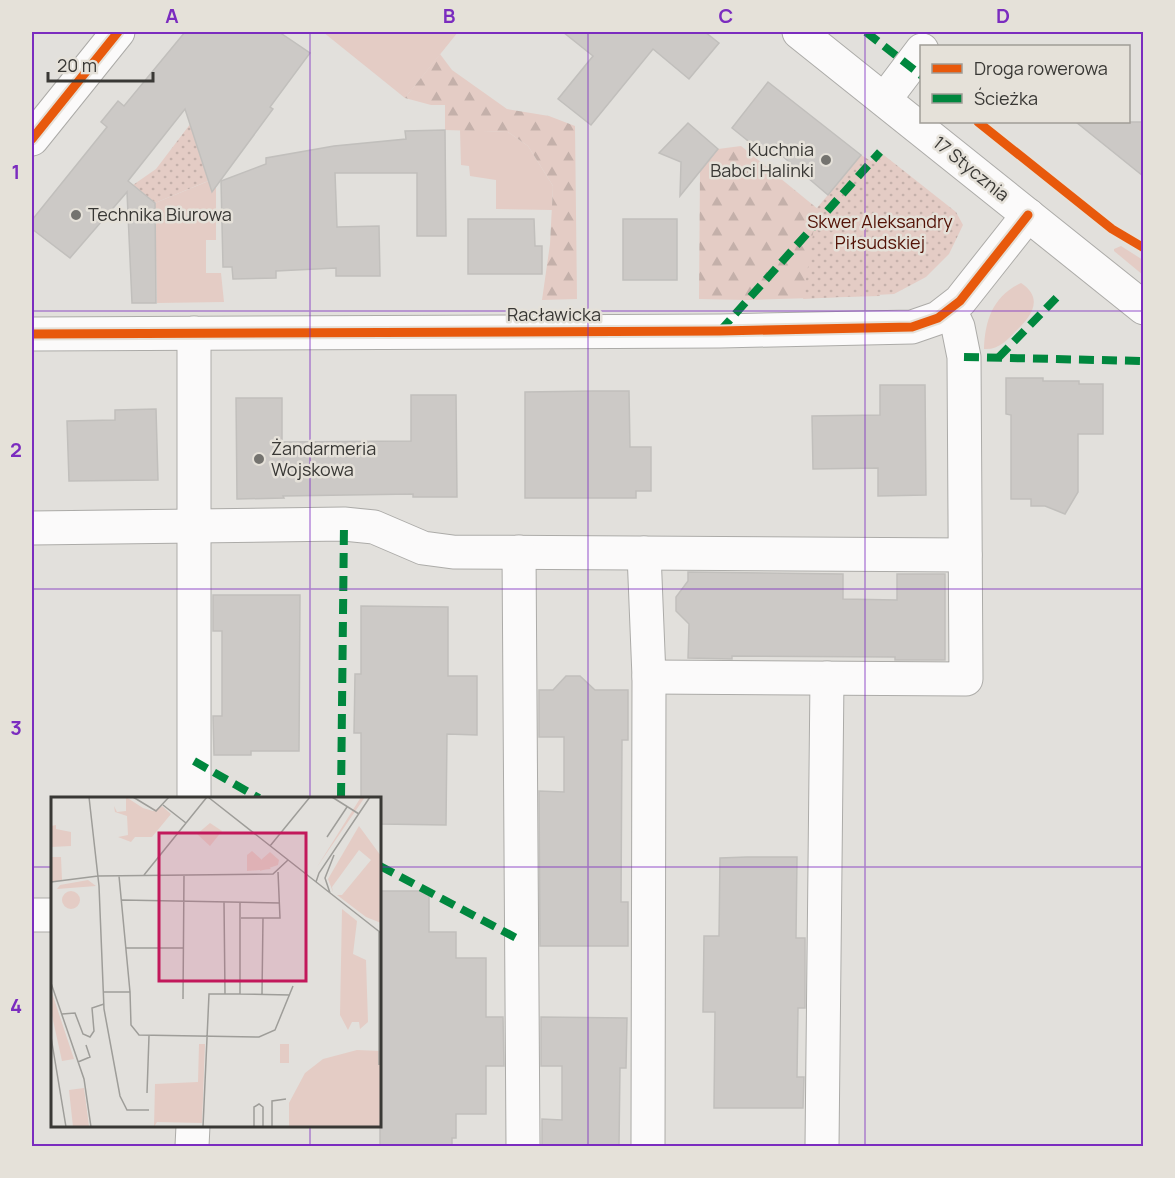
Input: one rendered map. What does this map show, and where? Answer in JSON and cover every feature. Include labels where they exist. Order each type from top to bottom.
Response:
[{"type":"street","points":[[32,139],[118,32]]},
{"type":"street","name":"17 Stycznia","points":[[799,32],[1143,307]]},
{"type":"street","points":[[925,45],[936,32]]},
{"type":"street","points":[[885,99],[920,51]]},
{"type":"street","name":"Racławicka","points":[[32,334],[898,328],[925,323],[950,310],[969,290],[1028,215]]},
{"type":"street","points":[[649,677],[966,679],[964,357],[958,327],[950,310]]},
{"type":"street","points":[[194,333],[194,797]]},
{"type":"street","points":[[32,528],[344,524],[374,527],[423,548],[453,552],[965,555]]},
{"type":"street","points":[[519,552],[523,1146]]},
{"type":"street","points":[[644,553],[649,677],[648,1146]]},
{"type":"street","points":[[822,1146],[827,678]]},
{"type":"street","points":[[32,915],[51,915]]},
{"type":"street","points":[[192,1146],[193,1127]]},
{"type":"green space","points":[[323,32],[458,32],[405,98]]},
{"type":"green space","points":[[440,54],[452,70],[507,109],[549,116],[575,126],[577,299],[542,300],[550,244],[553,186],[528,146],[508,132],[445,130],[445,105],[431,105],[405,98]]},
{"type":"green space","points":[[191,123],[208,181],[155,203],[133,185],[156,169]]},
{"type":"green space","points":[[460,130],[508,132],[528,146],[553,186],[552,210],[496,209],[496,180],[470,176],[469,166],[461,165]]},
{"type":"green space","points":[[741,146],[824,214],[880,296],[699,299],[700,171],[718,149]]},
{"type":"green space","name":"Skwer Aleksandry Piłsudskiej","points":[[880,152],[956,212],[963,225],[949,254],[926,277],[894,294],[803,299],[817,208],[861,155],[871,161]]},
{"type":"green space","points":[[216,178],[216,240],[206,240],[206,273],[221,273],[224,302],[157,303],[155,203]]},
{"type":"green space","points":[[1121,246],[1143,260],[1143,275],[1114,251]]},
{"type":"green space","points":[[1021,283],[1028,289],[1034,301],[1031,313],[1002,344],[984,349],[986,328],[992,310],[1011,288]]},
{"type":"building","points":[[185,32],[279,32],[310,53],[270,107],[273,109],[212,192],[185,109],[128,181],[155,203],[156,303],[132,303],[127,192],[70,258],[32,229],[32,220],[107,127],[101,122],[118,101],[124,106]]},
{"type":"building","points":[[563,32],[705,32],[719,43],[689,79],[653,49],[591,125],[558,99],[593,56]]},
{"type":"building","points":[[768,82],[861,155],[828,195],[774,149],[768,157],[732,128]]},
{"type":"building","points":[[1143,122],[1143,176],[1077,123]]},
{"type":"building","points":[[688,123],[718,149],[680,196],[681,162],[659,153]]},
{"type":"building","points":[[445,130],[446,236],[417,236],[417,173],[335,173],[337,227],[379,226],[380,276],[336,276],[336,268],[276,271],[276,278],[233,279],[232,267],[223,267],[221,181],[266,164],[266,158],[334,146],[406,139],[405,131]]},
{"type":"building","points":[[468,219],[534,219],[535,246],[542,246],[542,274],[468,274]]},
{"type":"building","points":[[623,219],[677,219],[677,280],[623,280]]},
{"type":"building","points":[[1006,378],[1043,378],[1043,381],[1103,384],[1103,434],[1078,434],[1078,492],[1065,514],[1045,506],[1031,506],[1031,499],[1011,499],[1011,415],[1006,414]]},
{"type":"building","points":[[880,385],[925,385],[926,495],[878,496],[878,468],[813,469],[812,416],[880,415]]},
{"type":"building","points":[[629,391],[630,447],[651,447],[651,491],[636,491],[636,498],[525,498],[525,392]]},
{"type":"building","points":[[411,395],[456,395],[457,497],[413,497],[413,494],[237,499],[236,398],[282,398],[282,442],[411,441]]},
{"type":"building","points":[[156,409],[158,480],[69,481],[67,421],[115,420],[115,410]]},
{"type":"building","points":[[688,572],[843,574],[843,599],[897,600],[897,574],[945,574],[945,660],[895,660],[895,657],[688,658],[689,624],[676,611],[676,597],[688,581]]},
{"type":"building","points":[[213,595],[300,595],[299,751],[251,751],[251,755],[214,755],[213,716],[222,716],[222,631],[213,631]]},
{"type":"building","points":[[361,606],[448,607],[448,676],[477,676],[477,735],[447,734],[446,825],[381,824],[381,797],[361,797],[361,733],[354,733],[355,674],[361,674]]},
{"type":"building","points":[[566,676],[580,676],[595,690],[628,690],[628,740],[622,740],[621,902],[628,902],[628,946],[540,946],[539,791],[564,792],[564,737],[539,737],[539,690],[553,690]]},
{"type":"building","points":[[797,857],[796,938],[805,938],[805,1008],[798,1008],[797,1077],[804,1077],[803,1108],[714,1108],[715,1012],[703,1012],[704,936],[719,936],[720,858]]},
{"type":"building","points":[[381,891],[429,891],[429,932],[456,932],[456,958],[486,958],[486,1017],[503,1017],[504,1066],[486,1066],[486,1114],[456,1114],[456,1138],[452,1138],[452,1146],[380,1146]]},
{"type":"building","points":[[541,1017],[627,1018],[626,1068],[620,1068],[619,1146],[542,1146],[542,1119],[562,1120],[562,1066],[541,1066]]},
{"type":"marked path","points":[[866,32],[920,74]]},
{"type":"marked path","points":[[720,331],[880,152]]},
{"type":"marked path","points":[[998,358],[1060,294]]},
{"type":"marked path","points":[[964,357],[1144,361]]},
{"type":"marked path","points":[[341,797],[344,524]]},
{"type":"marked path","points":[[194,761],[257,797]]},
{"type":"marked path","points":[[381,867],[522,941]]},
{"type":"cycle path","points":[[32,139],[118,32]]},
{"type":"cycle path","points":[[979,123],[1112,229],[1144,248]]},
{"type":"cycle path","points":[[32,334],[720,331],[912,327],[938,318],[960,301],[1028,215]]},
{"type":"place","name":"Kuchnia Babci Halinki","points":[[826,160]]},
{"type":"place","name":"Technika Biurowa","points":[[76,215]]},
{"type":"place","name":"Żandarmeria Wojskowa","points":[[259,459]]}]
